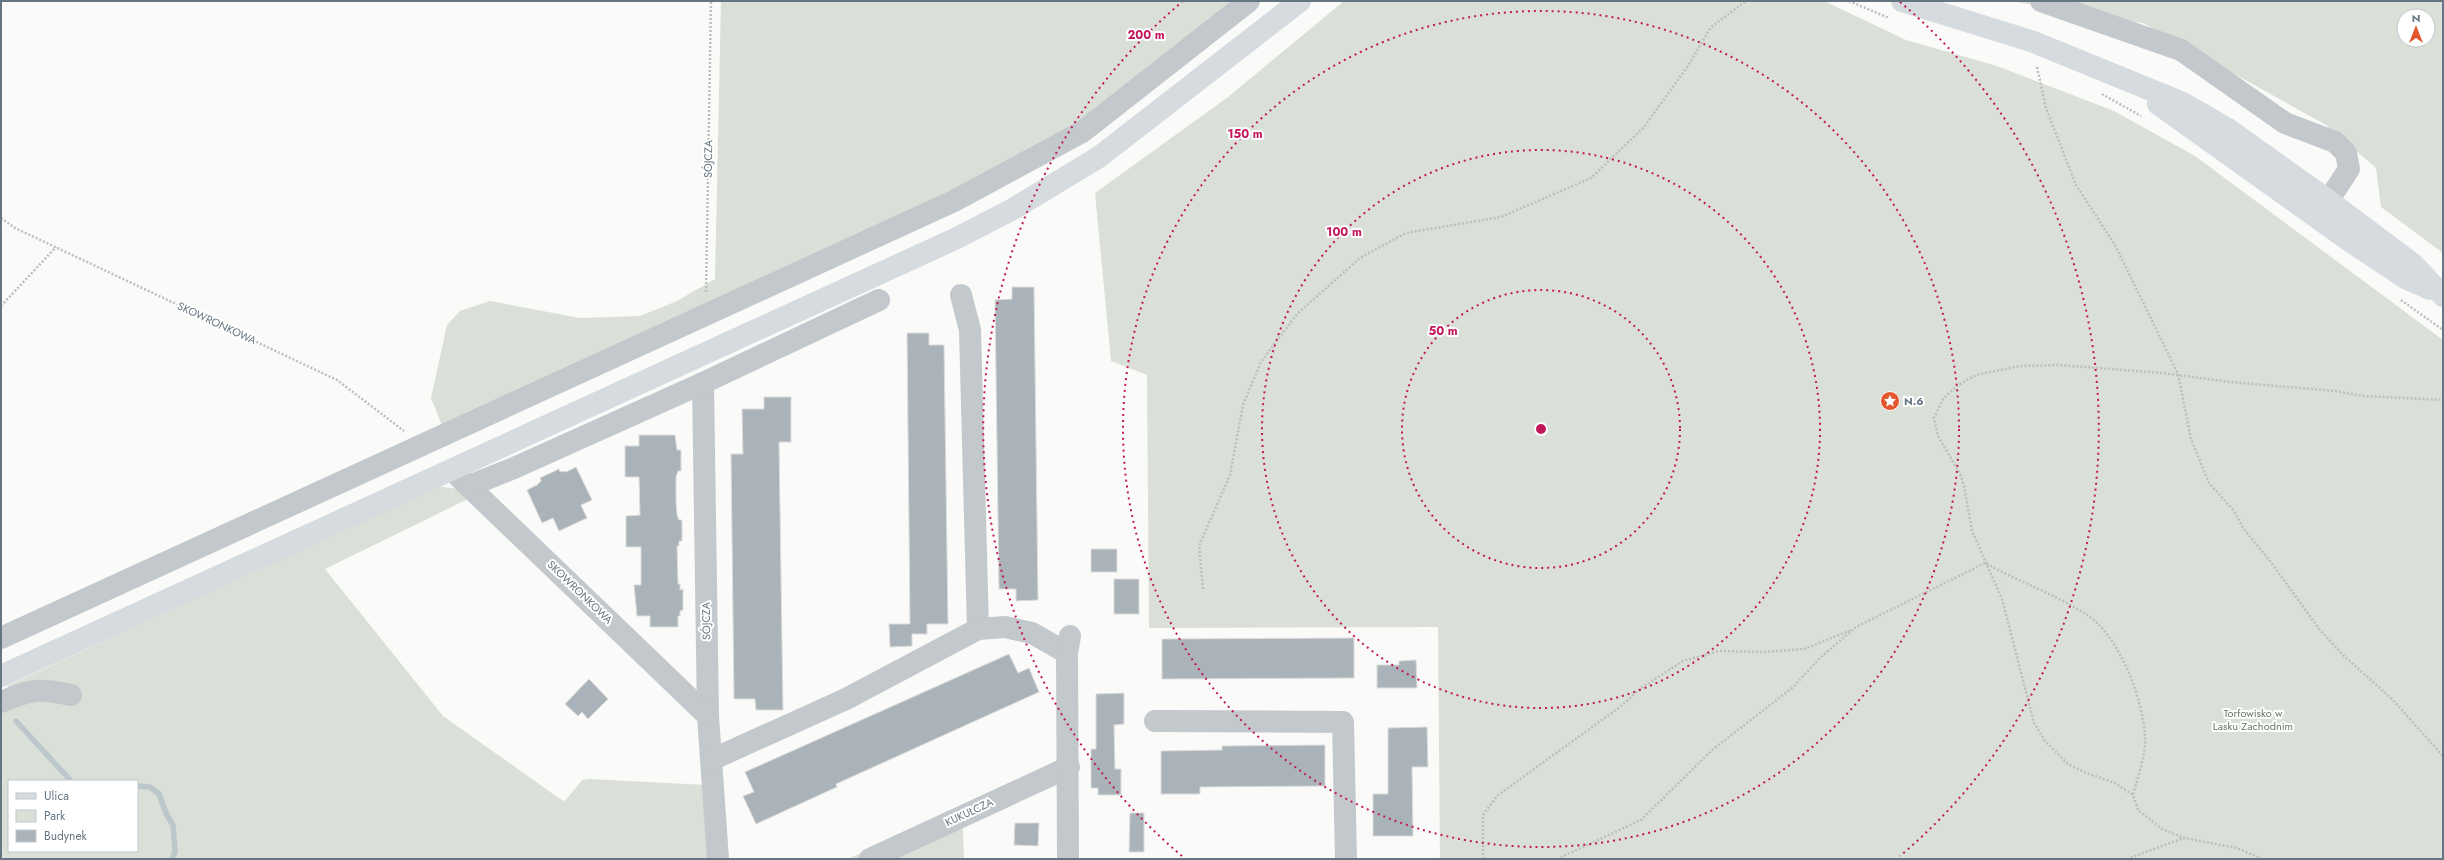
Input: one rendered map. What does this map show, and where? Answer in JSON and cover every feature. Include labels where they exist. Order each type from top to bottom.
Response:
[{"type":"main road","points":[[1,676],[451,469],[713,352],[957,238],[1013,209],[1099,157],[1300,1]]},
{"type":"main road","points":[[1902,1],[2031,41],[2183,103],[2228,129],[2407,279],[2441,294]]},
{"type":"street","points":[[1,638],[954,201],[1082,132],[1249,1]]},
{"type":"street","points":[[2041,1],[2181,50],[2285,123],[2335,142],[2346,153],[2349,169],[2323,209]]},
{"type":"street","points":[[961,295],[970,330],[978,629]]},
{"type":"street","points":[[469,486],[508,471],[702,383],[879,300]]},
{"type":"street","name":"SÓJCZA","points":[[702,383],[708,716],[718,859]]},
{"type":"street","name":"SKOWRONKOWA","points":[[451,469],[708,716]]},
{"type":"street","points":[[711,760],[846,699],[978,629],[1005,627],[1032,634],[1068,644],[1068,859]]},
{"type":"street","points":[[1,702],[27,691],[45,690],[71,695]]},
{"type":"street","points":[[1155,721],[1343,722],[1346,859]]},
{"type":"street","name":"KUKUŁCZA","points":[[870,859],[1069,767]]},
{"type":"path","name":"SÓJCZA","points":[[705,316],[711,1]]},
{"type":"path","points":[[1203,589],[1198,546],[1230,475],[1243,405],[1261,362],[1297,314],[1360,258],[1406,233],[1501,217],[1591,178],[1644,127],[1688,66],[1711,27],[1746,1]]},
{"type":"path","points":[[2037,66],[2046,108],[2076,185],[2115,245],[2178,374],[2191,439],[2209,483],[2234,511],[2243,528],[2270,560],[2320,630],[2344,656],[2392,699],[2443,756]]},
{"type":"path","name":"SKOWRONKOWA","points":[[1,218],[15,228],[337,380],[422,445]]},
{"type":"path","points":[[1,306],[56,247]]},
{"type":"path","points":[[2133,795],[2115,783],[2084,772],[2068,764],[2056,755],[2034,723],[2002,599],[1984,563],[1972,531],[1964,486],[1960,474],[1938,436],[1934,418],[1943,399],[1958,385],[1976,375],[2020,366],[2059,365],[2178,374],[2230,382],[2335,391],[2364,396],[2443,400]]},
{"type":"path","points":[[1483,859],[1483,815],[1498,794],[1620,707],[1641,688],[1683,661],[1719,652],[1763,652],[1804,649],[1832,639],[1984,563]]},
{"type":"path","points":[[1984,563],[2091,618],[2122,657],[2135,688],[2145,736],[2143,755],[2133,795],[2138,810],[2162,829],[2184,838],[2217,842],[2237,848],[2262,859]]},
{"type":"path","points":[[1557,859],[1641,820],[1712,750],[1792,688],[1820,658],[1856,627]]},
{"type":"path","points":[[2127,859],[2184,838]]},
{"type":"green space","points":[[721,1],[1238,1],[1078,125],[953,191],[443,428],[431,398],[447,325],[460,311],[490,301],[580,318],[640,316],[677,301],[715,279]]},
{"type":"green space","name":"Torfowisko w Lasku Zachodnim","points":[[1344,1],[1824,1],[1906,40],[1997,66],[2114,111],[2195,156],[2443,340],[2443,859],[1440,859],[1438,627],[1149,628],[1147,375],[1111,361],[1095,193],[1228,97]]},
{"type":"green space","points":[[2010,1],[2443,1],[2443,253],[2381,207],[2376,168],[2326,125],[2143,23]]},
{"type":"green space","points":[[438,486],[457,489],[468,499],[325,569],[443,716],[560,799],[565,801],[582,780],[589,779],[706,785],[710,859],[1,859],[1,713],[23,704],[7,686]]},
{"type":"green space","points":[[962,806],[964,859],[848,859]]},
{"type":"building","points":[[1012,287],[1034,287],[1038,600],[1016,601],[1016,589],[999,589],[995,300],[1012,299]]},
{"type":"building","points":[[907,333],[929,333],[929,345],[944,345],[948,624],[927,624],[927,634],[912,634],[912,646],[890,647],[889,624],[910,624]]},
{"type":"building","points":[[764,397],[791,397],[791,442],[779,442],[783,710],[756,710],[755,699],[734,699],[731,454],[743,454],[742,409],[764,409]]},
{"type":"building","points":[[639,435],[675,435],[677,450],[681,450],[681,471],[678,471],[676,477],[676,501],[677,515],[679,520],[682,520],[682,541],[679,541],[679,546],[677,546],[678,584],[680,584],[680,590],[683,589],[683,610],[680,611],[680,616],[678,616],[678,627],[650,627],[650,616],[637,616],[634,585],[641,585],[641,547],[626,547],[626,516],[640,515],[639,477],[625,477],[625,446],[639,446]]},
{"type":"building","points":[[576,467],[592,500],[581,505],[587,518],[559,531],[553,518],[542,523],[527,490],[537,485],[541,481],[540,478],[559,469],[560,472],[566,472]]},
{"type":"building","points":[[1091,549],[1117,549],[1117,572],[1091,572]]},
{"type":"building","points":[[1114,579],[1139,579],[1139,614],[1114,614]]},
{"type":"building","points":[[1354,638],[1354,678],[1162,679],[1162,639]]},
{"type":"building","points":[[1009,654],[1018,673],[1029,668],[1039,692],[836,784],[837,787],[756,824],[743,796],[754,792],[745,772]]},
{"type":"building","points":[[1416,660],[1417,688],[1377,688],[1377,665],[1399,665],[1399,661]]},
{"type":"building","points":[[589,679],[608,699],[588,719],[582,712],[578,716],[565,704]]},
{"type":"building","points":[[1124,693],[1124,724],[1114,725],[1115,769],[1121,769],[1121,795],[1098,795],[1098,788],[1091,788],[1091,749],[1096,749],[1096,694]]},
{"type":"building","points":[[1427,727],[1428,767],[1412,767],[1413,836],[1373,836],[1373,794],[1388,794],[1388,728]]},
{"type":"building","points":[[1325,745],[1325,786],[1200,787],[1200,794],[1161,794],[1161,751],[1222,750],[1222,746]]},
{"type":"building","points":[[1130,813],[1144,813],[1144,852],[1129,852]]},
{"type":"building","points":[[1015,823],[1039,823],[1038,846],[1014,845]]},
{"type":"waterway","points":[[16,721],[70,780]]},
{"type":"waterway","points":[[138,786],[150,787],[159,794],[166,813],[173,825],[175,852],[172,859]]},
{"type":"place","name":"N.6","points":[[1890,401]]}]
